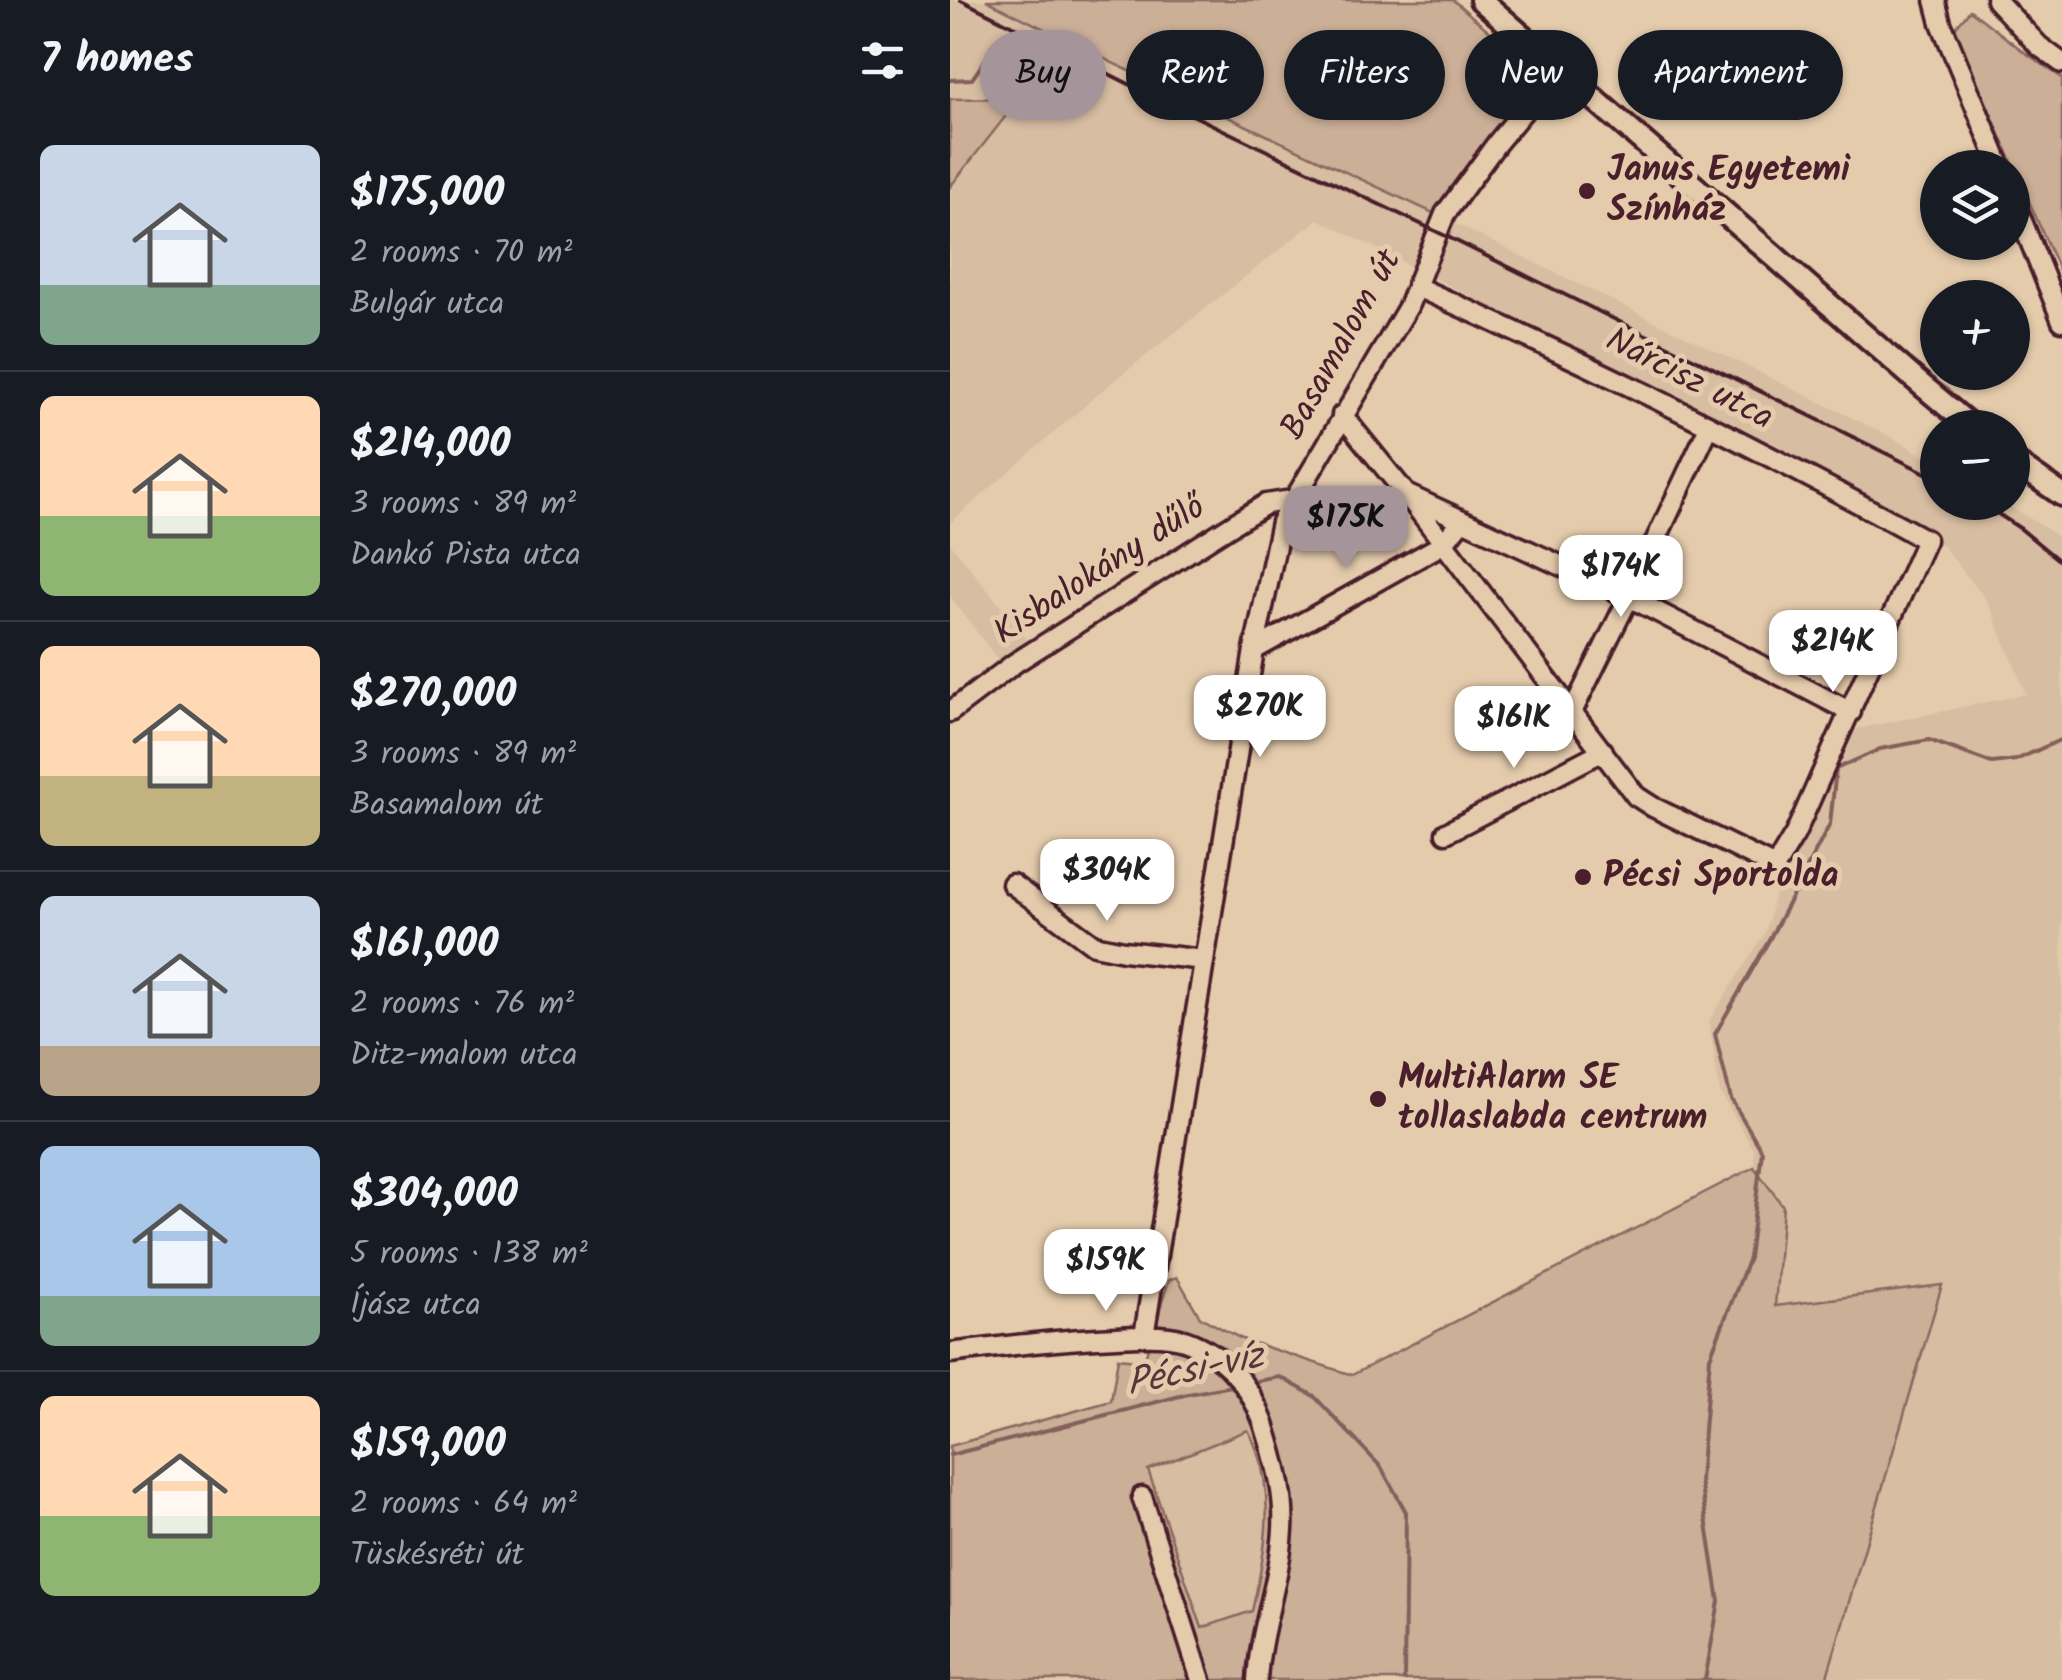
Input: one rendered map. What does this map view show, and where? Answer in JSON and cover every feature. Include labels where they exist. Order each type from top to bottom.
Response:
[{"type":"main road","points":[[1481,0],[1515,30]]},
{"type":"main road","points":[[1598,102],[1952,410]]},
{"type":"main road","points":[[2030,473],[2062,495]]},
{"type":"street","points":[[1934,0],[1994,150]]},
{"type":"street","points":[[1941,23],[1946,0]]},
{"type":"street","points":[[1996,0],[2039,46],[2062,63]]},
{"type":"street","name":"Basamalom út","points":[[1144,1336],[1254,650],[1280,522],[1399,322],[1445,214],[1516,120]]},
{"type":"street","points":[[2030,241],[2062,321]]},
{"type":"street","name":"Nárcisz utca","points":[[1417,287],[1541,342],[1710,426],[1926,540],[1851,712]]},
{"type":"street","points":[[1342,415],[1407,494],[1636,796],[1775,868],[1796,834],[1851,712],[1629,598],[1407,494]]},
{"type":"street","points":[[1573,710],[1710,426]]},
{"type":"street","name":"Kisbalokány dűlő","points":[[950,712],[1014,663],[1252,512],[1266,504],[1292,500]]},
{"type":"street","points":[[1254,650],[1444,544],[1462,520]]},
{"type":"street","points":[[1446,833],[1603,752]]},
{"type":"street","points":[[1012,884],[1094,945],[1204,960]]},
{"type":"street","points":[[950,1353],[1077,1338],[1165,1337],[1190,1342],[1214,1355],[1236,1374],[1264,1422],[1278,1471],[1283,1517],[1280,1560],[1260,1648],[1257,1680]]},
{"type":"street","points":[[1142,1497],[1201,1680]]},
{"type":"shaded area","points":[[950,0],[986,0],[1046,30],[980,30],[980,99],[950,99]]},
{"type":"shaded area","points":[[986,0],[1453,0],[1488,30],[1465,30],[1465,120],[1502,120],[1433,213],[1234,120],[1264,120],[1264,30],[1126,30],[1126,69],[1106,60],[1106,30],[1046,30]]},
{"type":"shaded area","points":[[1970,10],[2062,78],[2062,277],[2030,204],[2030,150],[2007,150],[1954,29]]},
{"type":"shaded area","points":[[1106,60],[1126,69],[1126,120],[1234,120],[1433,213],[1920,454],[1920,520],[2030,519],[2062,542],[2062,1680],[1826,1680],[1942,1286],[1775,1306],[1783,1206],[1754,1167],[1754,1150],[1720,1092],[1709,1021],[1765,933],[1781,872],[1852,730],[2026,694],[1988,602],[1943,546],[1882,505],[1318,219],[1105,388],[950,523],[950,187],[1003,120],[1106,120]]},
{"type":"shaded area","points":[[950,99],[980,99],[980,120],[1003,120],[950,187]]},
{"type":"shaded area","points":[[950,543],[1029,642],[1001,664],[950,596]]},
{"type":"shaded area","points":[[1754,1167],[1783,1206],[1775,1306],[1942,1285],[1826,1680],[950,1680],[950,1446],[1111,1401],[1118,1358],[1144,1361],[1169,1280],[1177,1277],[1200,1317],[1242,1339],[1352,1375]],"holes":[[[1248,1430],[1257,1451],[1266,1496],[1266,1519],[1262,1566],[1252,1611],[1202,1628],[1148,1470]]]},
{"type":"shaded area","points":[[1249,1430],[1257,1447],[1267,1500],[1263,1565],[1252,1611],[1202,1628],[1148,1470]]},
{"type":"waterway","points":[[950,80],[972,79],[980,68]]},
{"type":"waterway","points":[[1705,1680],[1719,1601],[1700,1480],[1710,1357],[1749,1258],[1762,1151],[1731,1099],[1715,1034],[1830,824],[1836,769],[1880,749],[1929,740],[1992,763],[2016,760],[2062,739]]},
{"type":"waterway","name":"Pécsi-víz","points":[[1252,1382],[1280,1377],[1314,1396],[1381,1467],[1406,1512],[1404,1680]]},
{"type":"waterway","name":"Pécsi-víz","points":[[950,1455],[1237,1385]]},
{"type":"railway","points":[[961,0],[1920,470]]},
{"type":"railway","points":[[2007,520],[2062,563]]},
{"type":"place","name":"Janus Egyetemi Színház","points":[[1587,191]]},
{"type":"place","name":"Pécsi Sportolda","points":[[1583,877]]},
{"type":"place","name":"MultiAlarm SE tollaslabda centrum","points":[[1378,1099]]}]
